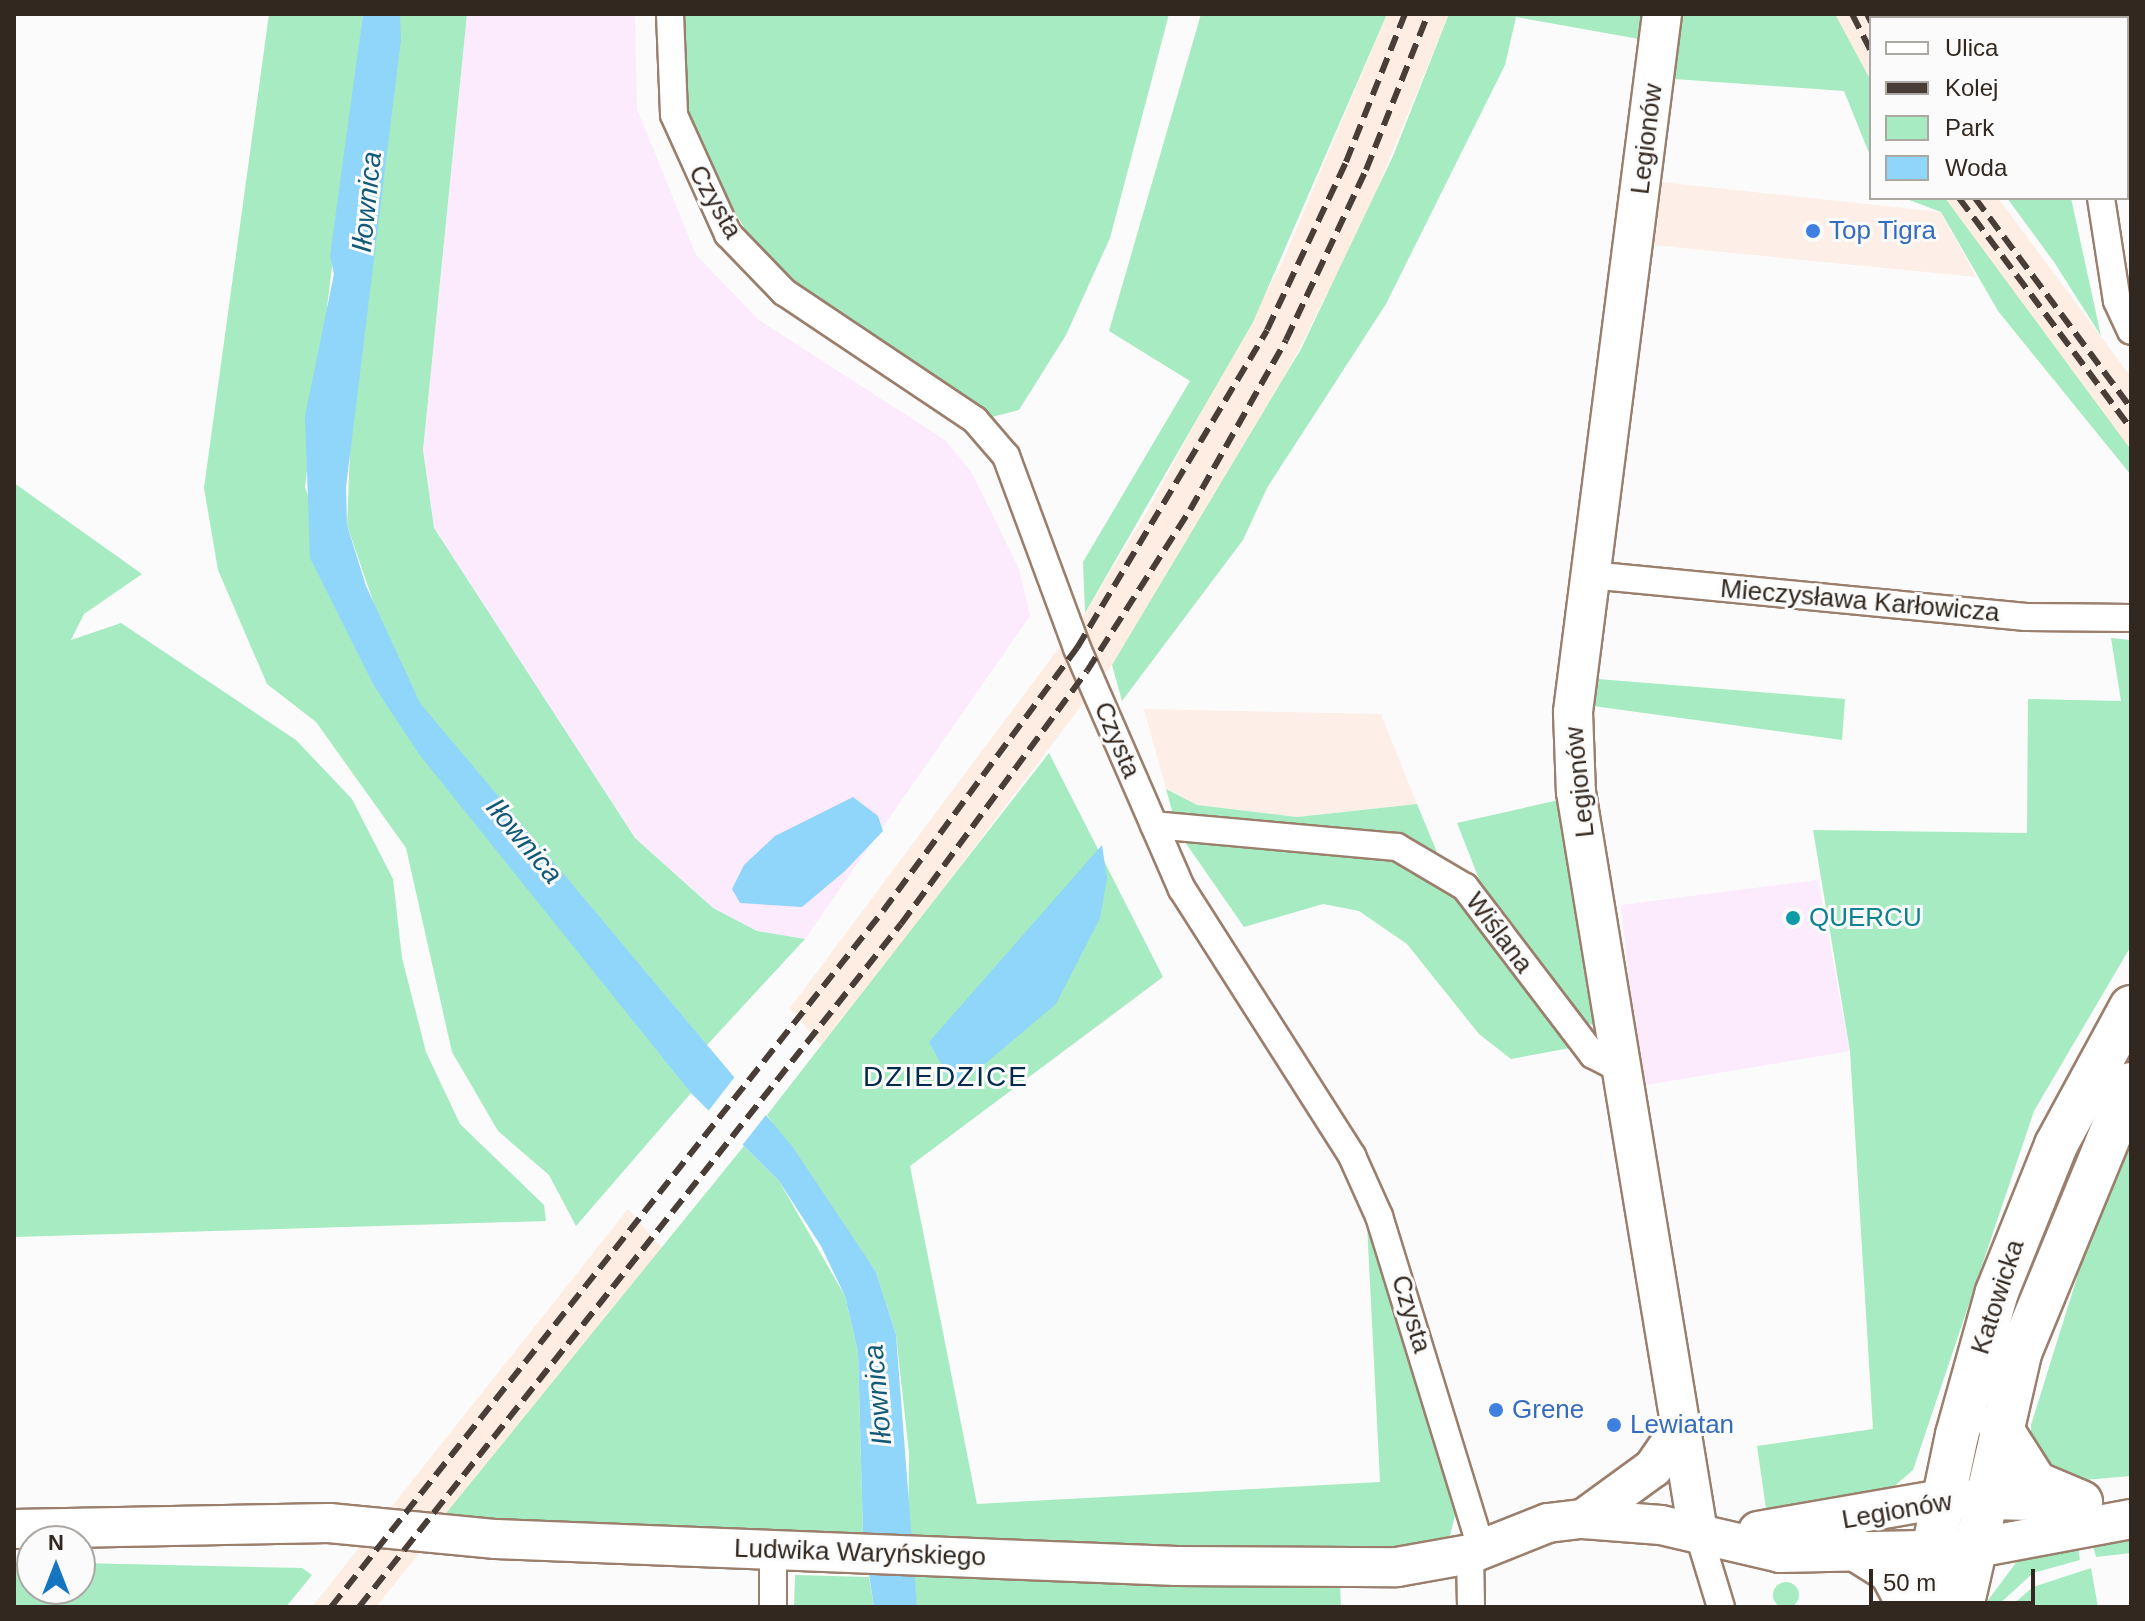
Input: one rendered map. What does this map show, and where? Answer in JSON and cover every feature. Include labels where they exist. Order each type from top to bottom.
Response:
[{"type":"main road","name":"Katowicka","points":[[1921,1607],[1951,1549],[2022,1227],[2085,1088],[2131,1007]]},
{"type":"main road","name":"Katowicka","points":[[1961,1500],[1999,1425],[2035,1306],[2131,1084]]},
{"type":"main road","points":[[1999,1425],[2036,1483],[2081,1502]]},
{"type":"main road","name":"Katowicka","points":[[1951,1549],[1962,1607]]},
{"type":"main road","points":[[1858,1551],[1891,1572],[1910,1607]]},
{"type":"street","name":"Czysta","points":[[670,14],[674,115],[728,234],[784,292],[975,420],[1006,456],[1154,825],[1215,949],[1352,1156],[1402,1283],[1476,1552],[1471,1607]]},
{"type":"street","name":"Legionów","points":[[1662,14],[1573,712],[1576,792],[1680,1429],[1704,1534]]},
{"type":"street","points":[[2101,200],[2117,301],[2131,331]]},
{"type":"street","name":"Mieczysława Karłowicza","points":[[1590,575],[2026,617],[2131,618]]},
{"type":"street","name":"Wiślana","points":[[1154,825],[1397,847],[1465,887],[1593,1055],[1623,1070]]},
{"type":"street","points":[[1583,1519],[1653,1468],[1680,1429]]},
{"type":"street","name":"Legionów","points":[[1704,1534],[1854,1519],[1961,1500],[2131,1505]]},
{"type":"street","name":"Ludwika Waryńskiego","points":[[14,1529],[329,1523],[496,1539],[957,1557],[1397,1567],[1476,1552],[1548,1523],[1583,1519],[1704,1534]]},
{"type":"street","name":"Legionów","points":[[1704,1534],[1780,1553],[1951,1549],[2131,1519]]},
{"type":"street","points":[[1704,1534],[1721,1607]]},
{"type":"street","points":[[773,1550],[773,1607]]},
{"type":"shaded area","points":[[467,14],[635,14],[637,109],[696,255],[759,320],[945,440],[971,471],[1019,569],[1030,616],[805,939],[757,931],[713,908],[635,838],[434,528],[423,450]]},
{"type":"shaded area","points":[[1387,14],[1449,14],[1364,221],[1266,414],[1112,665],[823,1048],[790,1008],[1085,613],[1148,510],[1283,261]]},
{"type":"shaded area","points":[[1834,14],[1869,16],[1869,79]]},
{"type":"shaded area","points":[[1661,182],[1941,212],[1976,277],[1653,245]]},
{"type":"shaded area","points":[[1942,200],[1999,200],[2131,377],[2131,455]]},
{"type":"shaded area","points":[[1144,709],[1381,714],[1417,804],[1297,817],[1197,805],[1166,789]]},
{"type":"shaded area","points":[[1818,880],[1850,1051],[1640,1086],[1621,905]]},
{"type":"shaded area","points":[[628,1209],[662,1248],[462,1500],[376,1607],[312,1607]]},
{"type":"green space","points":[[269,14],[363,14],[305,487],[374,686],[691,1093],[576,1226],[549,1175],[498,1131],[452,1052],[406,848],[316,722],[267,684],[218,570],[204,488]]},
{"type":"green space","points":[[400,14],[467,14],[423,450],[434,528],[635,838],[713,908],[757,931],[805,939],[707,1045],[419,703],[387,642],[347,525],[351,427]]},
{"type":"green space","points":[[680,14],[1169,14],[1110,238],[1066,335],[1019,410],[992,417],[811,295],[752,241],[705,161],[682,98]]},
{"type":"green space","points":[[1201,14],[1387,14],[1253,322],[1085,613],[1083,562],[1190,381],[1109,331]]},
{"type":"green space","points":[[1449,14],[1643,14],[1639,39],[1516,17],[1505,65],[1386,304],[1267,488],[1243,540],[1122,701],[1112,665],[1301,349],[1393,156]]},
{"type":"green space","points":[[1679,14],[1835,14],[1869,77],[1869,153],[1844,91],[1674,79]]},
{"type":"green space","points":[[1899,14],[2016,16],[1900,16]]},
{"type":"green space","points":[[1909,200],[1946,200],[2131,450],[2131,475],[1998,311],[1941,212]]},
{"type":"green space","points":[[2008,200],[2071,200],[2101,336],[2054,262]]},
{"type":"green space","points":[[14,483],[142,574],[84,614],[71,640],[121,623],[296,740],[352,799],[393,879],[402,958],[426,1052],[460,1124],[544,1205],[546,1221],[14,1237]]},
{"type":"green space","points":[[2111,638],[2131,640],[2131,946],[2034,1111],[1913,1470],[1883,1496],[1767,1515],[1757,1446],[1873,1429],[1850,1051],[1813,830],[2027,833],[2028,699],[2121,701]]},
{"type":"green space","points":[[1598,679],[1845,699],[1842,740],[1593,706]]},
{"type":"green space","points":[[1049,753],[1163,977],[910,1166],[977,1504],[1380,1482],[1367,1224],[1456,1512],[1449,1539],[1413,1550],[1332,1554],[908,1537],[909,1453],[896,1335],[876,1272],[767,1115]]},
{"type":"green space","points":[[1166,789],[1197,805],[1297,817],[1417,804],[1453,891],[1570,1048],[1511,1059],[1479,1034],[1407,944],[1359,911],[1323,904],[1244,927],[1178,832]]},
{"type":"green space","points":[[1563,799],[1602,1029],[1578,1019],[1481,884],[1457,823]]},
{"type":"green space","points":[[2131,1132],[2131,1476],[2073,1481],[2047,1472],[2031,1451],[2031,1425],[2109,1175]]},
{"type":"green space","points":[[744,1146],[779,1181],[845,1296],[858,1352],[863,1535],[443,1517]]},
{"type":"green space","points":[[2131,1532],[2131,1553],[2096,1557],[2091,1538]]},
{"type":"green space","points":[[2077,1540],[2080,1560],[2033,1573],[1996,1607],[1983,1607],[2018,1560]]},
{"type":"green space","points":[[96,1563],[302,1568],[312,1575],[286,1607],[14,1607],[14,1566],[16,1605],[96,1605]]},
{"type":"green space","points":[[2091,1568],[2098,1607],[2010,1607],[2033,1587]]},
{"type":"green space","points":[[913,1574],[1340,1585],[1341,1606],[917,1607]]},
{"type":"green space","points":[[795,1575],[869,1577],[874,1607],[794,1607]]},
{"type":"green space","points":[[1786,1582],[1796,1585],[1799,1595],[1796,1605],[1786,1608],[1776,1605],[1773,1595],[1776,1585]]},
{"type":"water","name":"Iłownica","points":[[363,14],[400,14],[401,39],[346,487],[347,525],[366,586],[420,703],[792,1146],[876,1272],[896,1335],[917,1607],[874,1607],[863,1535],[858,1352],[845,1296],[821,1246],[779,1181],[691,1093],[419,754],[374,686],[310,558],[305,416],[334,274],[330,256]]},
{"type":"water","points":[[853,797],[878,816],[883,831],[845,871],[802,907],[740,903],[732,889],[744,865],[775,836]]},
{"type":"water","points":[[1102,845],[1107,878],[1100,918],[1056,1004],[955,1089],[929,1042]]},
{"type":"pier","points":[[737,1074],[769,1111],[740,1148],[706,1114]]},
{"type":"railway","points":[[331,1607],[883,911],[1077,648],[1267,330],[1346,162],[1405,14]]},
{"type":"railway","points":[[359,1607],[901,924],[1087,671],[1190,510],[1286,340],[1366,170],[1428,14]]},
{"type":"railway","points":[[1852,14],[1869,47]]},
{"type":"railway","points":[[1867,14],[1869,18]]},
{"type":"railway","points":[[1960,200],[2131,429]]},
{"type":"railway","points":[[1976,200],[2131,408]]},
{"type":"place","name":"Top Tigra","points":[[1813,231]]},
{"type":"place","name":"QUERCU","points":[[1793,918]]},
{"type":"place","name":"Grene","points":[[1496,1410]]},
{"type":"place","name":"Lewiatan","points":[[1614,1425]]},
{"type":"district","name":"DZIEDZICE","points":[[946,1077]]}]
